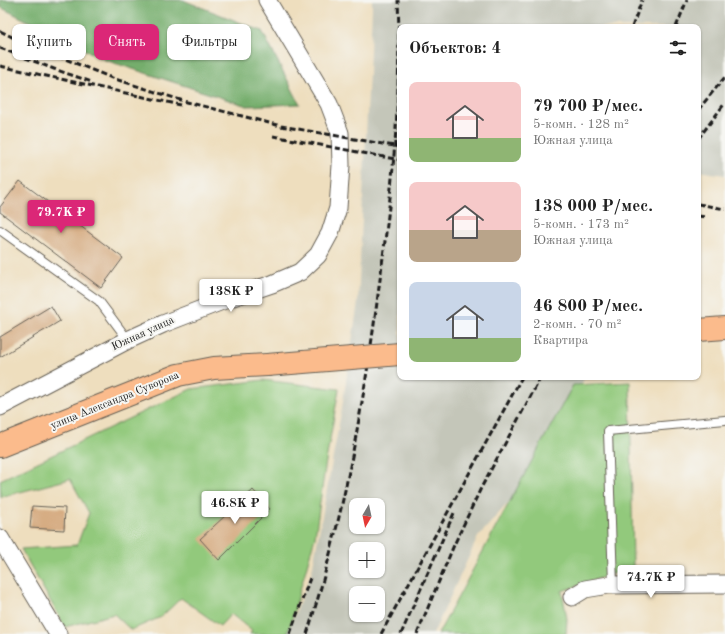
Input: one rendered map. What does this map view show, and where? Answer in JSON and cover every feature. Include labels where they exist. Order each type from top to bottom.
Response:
[{"type":"main road","points":[[701,330],[725,328]]},
{"type":"main road","name":"улица Александра Суворова","points":[[0,446],[178,375],[214,368],[397,354]]},
{"type":"street","name":"Южная улица","points":[[0,407],[128,340],[169,322],[230,298],[272,284],[300,272],[318,255],[330,233],[338,208],[341,165],[340,134],[329,104],[267,0]]},
{"type":"street","points":[[0,538],[58,634]]},
{"type":"street","points":[[572,597],[585,589],[613,584],[725,584]]},
{"type":"lane","points":[[0,230],[99,301],[128,340]]},
{"type":"lane","points":[[613,584],[608,431],[725,420]]},
{"type":"shaded area","points":[[372,0],[725,0],[725,175],[701,171],[701,24],[397,24],[397,380],[583,380],[538,469],[478,537],[433,634],[287,634],[312,571],[342,408],[358,302]]},
{"type":"green space","points":[[0,0],[183,0],[244,24],[167,24],[167,60],[251,60],[251,27],[262,31],[300,104],[247,106],[105,60],[159,60],[159,24],[94,24],[94,54],[86,50],[86,24],[34,24],[0,7]]},
{"type":"green space","points":[[263,380],[339,389],[326,461],[315,537],[287,634],[250,634],[252,631],[231,614],[220,626],[181,598],[161,617],[131,630],[114,614],[65,627],[21,549],[77,545],[89,513],[70,479],[1,497],[0,480],[191,389]]},
{"type":"green space","points":[[630,382],[633,567],[562,591],[567,619],[566,634],[438,634],[573,385]]},
{"type":"building","points":[[20,181],[123,258],[101,288],[0,212],[0,207]]},
{"type":"building","points":[[51,306],[60,321],[0,357],[0,337]]},
{"type":"building","points":[[253,490],[270,509],[219,560],[200,539]]},
{"type":"building","points":[[32,506],[65,508],[64,530],[30,528]]},
{"type":"railway","points":[[398,0],[399,24]]},
{"type":"railway","points":[[633,24],[642,0]]},
{"type":"railway","points":[[677,24],[687,0]]},
{"type":"railway","points":[[0,31],[112,78],[187,102],[281,126],[397,146]]},
{"type":"railway","points":[[0,48],[92,82]]},
{"type":"railway","points":[[0,66],[181,105]]},
{"type":"railway","points":[[701,106],[725,77]]},
{"type":"railway","points":[[701,135],[725,103]]},
{"type":"railway","points":[[307,634],[320,591],[342,505],[359,418],[384,251],[392,180],[397,108]]},
{"type":"railway","points":[[273,136],[397,159]]},
{"type":"railway","points":[[701,205],[725,209]]},
{"type":"railway","points":[[701,216],[706,217]]},
{"type":"railway","points":[[381,634],[520,380]]},
{"type":"railway","points":[[417,634],[454,545],[481,488],[539,380]]},
{"type":"railway","points":[[401,634],[454,513]]},
{"type":"railway","points":[[290,634],[310,578]]}]
